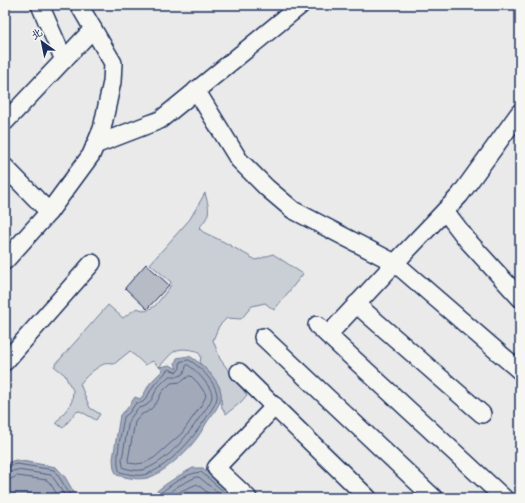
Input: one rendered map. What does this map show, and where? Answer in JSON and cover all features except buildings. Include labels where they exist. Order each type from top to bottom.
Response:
[{"type":"street","points":[[40,5],[64,60]]},
{"type":"street","points":[[5,261],[48,212],[91,155],[102,130],[112,82],[113,63],[79,5]]},
{"type":"street","points":[[95,145],[160,120],[301,5]]},
{"type":"street","points":[[7,114],[64,60],[93,29]]},
{"type":"street","points":[[196,90],[239,160],[292,210],[395,263],[520,371]]},
{"type":"street","points":[[504,498],[322,330],[356,304],[460,195],[520,112]]},
{"type":"street","points":[[5,167],[48,212]]},
{"type":"street","points":[[445,211],[468,241],[520,298]]},
{"type":"street","points":[[5,362],[92,263]]},
{"type":"street","points":[[356,304],[482,414]]},
{"type":"street","points":[[263,338],[434,498]]},
{"type":"street","points":[[239,372],[368,498]]},
{"type":"street","points":[[248,498],[216,468],[274,406]]},
{"type":"shaded area","points":[[205,193],[208,204],[208,212],[206,219],[199,228],[203,232],[256,260],[273,254],[303,274],[274,310],[265,303],[252,306],[241,319],[227,318],[219,326],[213,340],[220,359],[247,395],[240,403],[226,414],[222,408],[220,388],[210,373],[200,363],[201,356],[197,351],[183,349],[175,351],[159,367],[153,361],[145,365],[130,351],[114,364],[105,364],[97,368],[80,384],[90,408],[100,414],[96,420],[80,411],[76,412],[63,428],[56,423],[72,401],[73,390],[65,375],[54,366],[108,305],[123,318],[137,308],[146,311],[155,306],[170,287],[171,282],[150,264],[190,219]]},
{"type":"water","points":[[189,356],[211,374],[219,386],[221,398],[217,408],[193,443],[184,453],[165,469],[153,476],[143,479],[117,475],[114,469],[113,459],[120,415],[126,410],[135,397],[140,399],[150,383],[163,370],[159,367],[170,365],[177,369],[175,363],[177,358]]},
{"type":"water","points":[[16,460],[56,467],[65,477],[77,498],[5,498],[5,466],[9,462]]},
{"type":"water","points":[[193,468],[203,468],[237,498],[149,498],[159,489]]}]
